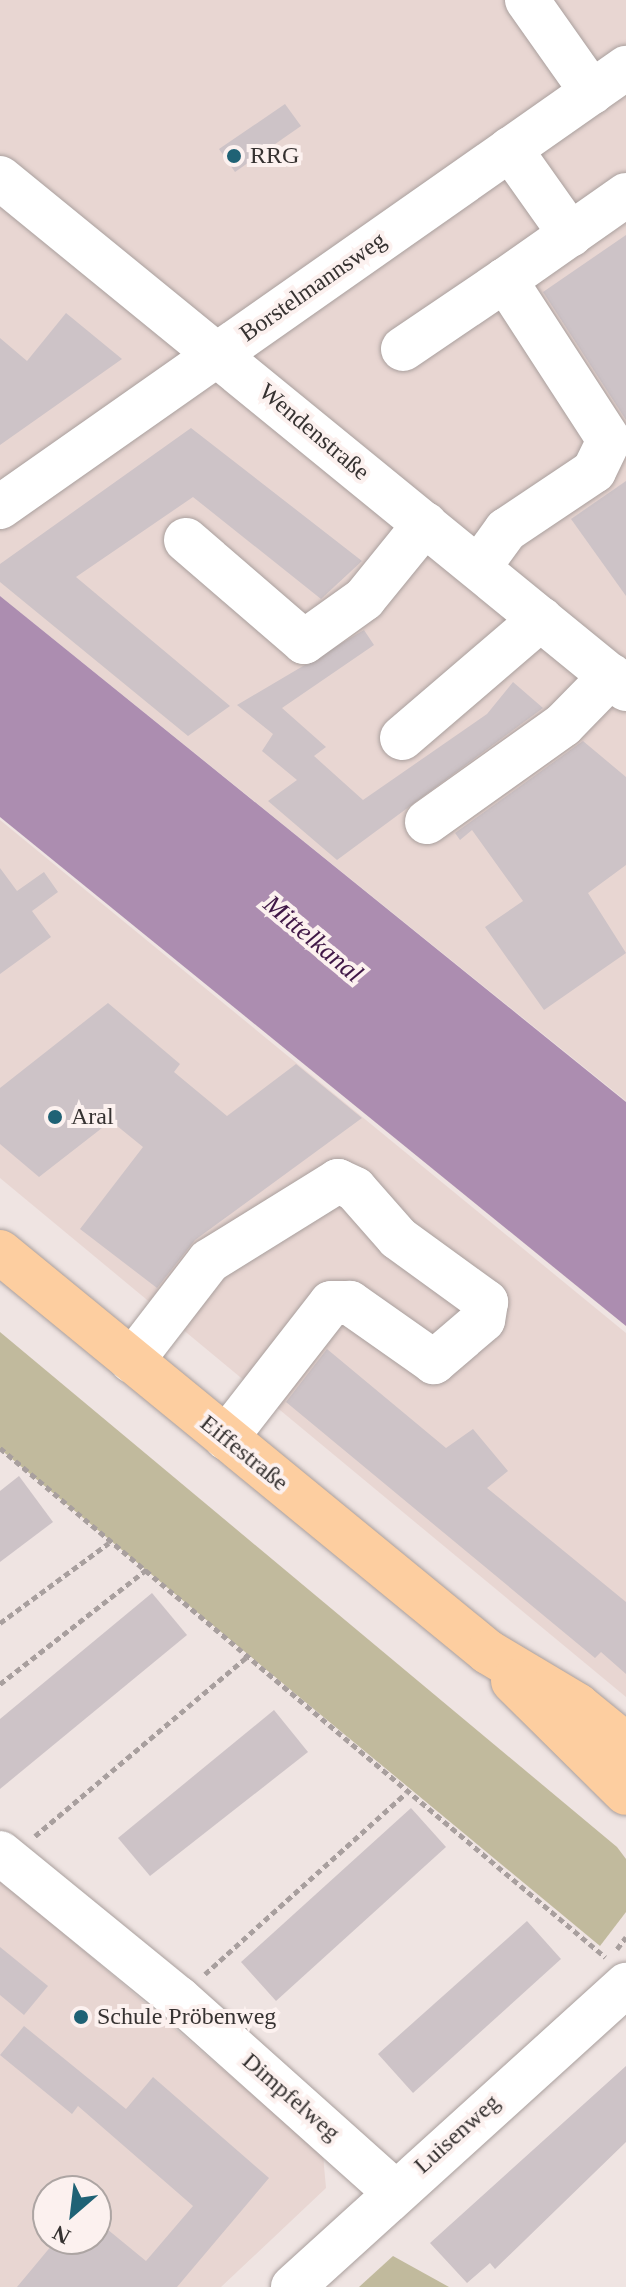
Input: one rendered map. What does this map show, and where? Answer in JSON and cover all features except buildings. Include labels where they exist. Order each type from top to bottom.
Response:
[{"type":"main road","name":"Eiffestraße","points":[[0,1252],[488,1652],[577,1705],[626,1745]]},
{"type":"main road","name":"Eiffestraße","points":[[488,1652],[556,1730],[626,1793]]},
{"type":"street","points":[[527,0],[609,80]]},
{"type":"street","name":"Borstelmannsweg","points":[[0,507],[609,80]]},
{"type":"street","points":[[510,149],[571,235]]},
{"type":"street","name":"Wendenstraße","points":[[0,178],[219,353],[618,682]]},
{"type":"street","points":[[403,349],[626,195]]},
{"type":"street","points":[[479,567],[506,530],[594,471],[609,440],[505,280]]},
{"type":"street","points":[[186,540],[304,642],[364,599],[425,524]]},
{"type":"street","points":[[402,738],[541,619]]},
{"type":"street","points":[[427,822],[618,682]]},
{"type":"street","points":[[132,1361],[209,1261],[338,1181],[355,1189],[398,1238],[486,1302],[483,1320],[434,1362],[350,1303],[331,1303],[226,1438]]},
{"type":"street","name":"Dimpfelweg","points":[[4,1856],[178,1998],[394,2191]]},
{"type":"street","name":"Luisenweg","points":[[293,2287],[617,1972]]},
{"type":"path","points":[[1,1451],[109,1543],[147,1569],[617,1972]]},
{"type":"path","points":[[0,1623],[109,1543]]},
{"type":"path","points":[[0,1684],[147,1569]]},
{"type":"path","points":[[4,1856],[248,1656]]},
{"type":"path","points":[[178,1998],[406,1793]]},
{"type":"shaded area","points":[[0,0],[626,0],[626,1101],[0,596]]},
{"type":"shaded area","points":[[0,820],[626,1333],[626,1697],[0,1178]]},
{"type":"shaded area","points":[[0,1332],[617,1847],[626,1859],[626,1912],[600,1946],[0,1449]]},
{"type":"shaded area","name":"Schule Pröbenweg","points":[[0,1879],[323,2155],[326,2188],[221,2287],[0,2287]]},
{"type":"shaded area","points":[[393,2256],[449,2287],[359,2287]]},
{"type":"water","name":"Mittelkanal","points":[[0,596],[626,1102],[626,1326],[0,817]]},
{"type":"place","name":"RRG","points":[[234,156]]},
{"type":"place","name":"Aral","points":[[55,1117]]},
{"type":"place","name":"Schule Pröbenweg","points":[[81,2017]]}]
